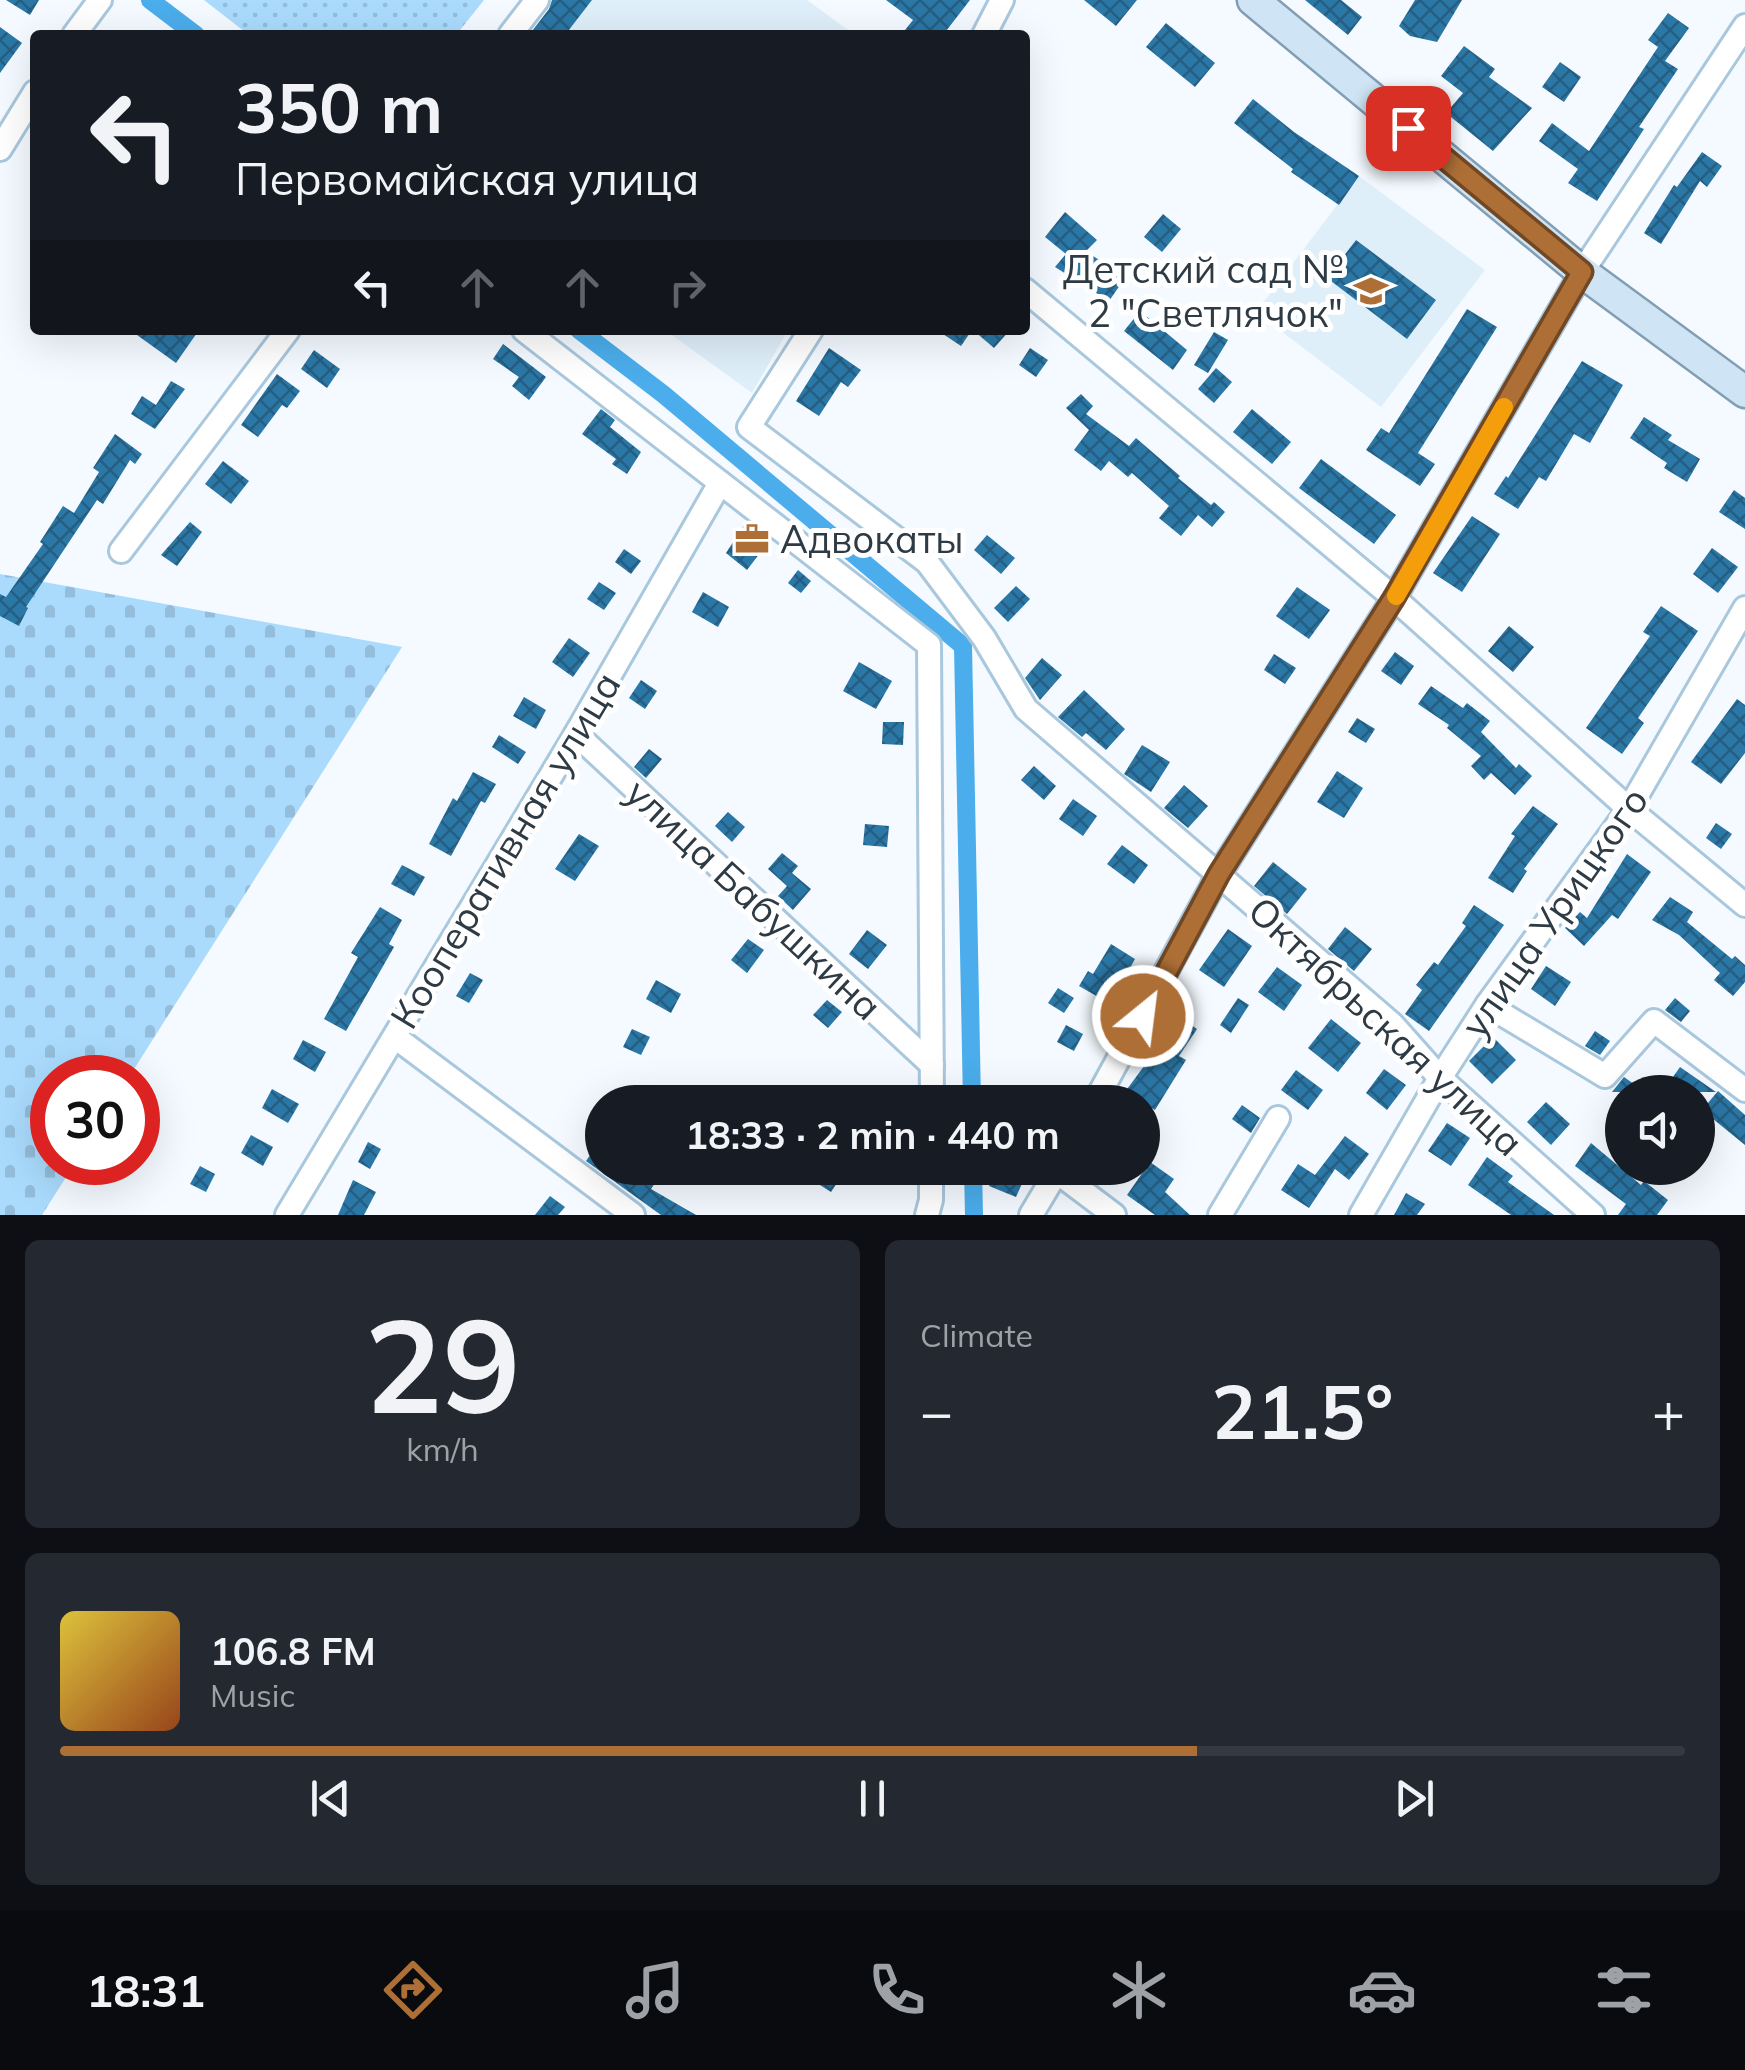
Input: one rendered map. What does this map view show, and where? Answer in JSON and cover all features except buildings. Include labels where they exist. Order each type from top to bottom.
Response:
[{"type":"main road","points":[[1253,0],[1582,272],[1745,392]]},
{"type":"street","points":[[78,30],[100,0]]},
{"type":"street","points":[[514,30],[537,0]]},
{"type":"street","points":[[987,30],[1002,0]]},
{"type":"street","points":[[1104,1085],[1219,874],[1394,598],[1582,272],[1745,26]]},
{"type":"street","points":[[0,149],[30,100]]},
{"type":"street","points":[[1030,294],[1394,598],[1629,808],[1745,905]]},
{"type":"street","points":[[122,551],[284,335]]},
{"type":"street","points":[[530,335],[929,646],[932,1085]]},
{"type":"street","name":"Октябрьская улица","points":[[808,335],[749,426],[927,562],[984,638],[1026,709],[1392,1024],[1440,1078],[1593,1215]]},
{"type":"street","name":"Кооперативная улица","points":[[287,1215],[576,734],[720,483]]},
{"type":"street","name":"улица Урицкого","points":[[1361,1215],[1440,1078],[1488,1005],[1629,808],[1745,608]]},
{"type":"street","name":"улица Бабушкина","points":[[576,734],[932,1065]]},
{"type":"street","points":[[1488,1005],[1605,1076],[1654,1022],[1745,1090]]},
{"type":"street","points":[[395,1037],[634,1215]]},
{"type":"street","points":[[1220,1215],[1278,1118]]},
{"type":"street","points":[[927,1215],[931,1185]]},
{"type":"street","points":[[1031,1215],[1049,1185]]},
{"type":"street","points":[[1077,1185],[1114,1215]]},
{"type":"shaded area","points":[[584,0],[807,0],[848,30],[563,30]]},
{"type":"shaded area","name":"Детский сад № 2 \"Светлячок\"","points":[[1359,176],[1485,270],[1381,407],[1256,312]]},
{"type":"shaded area","points":[[672,335],[785,335],[752,393]]},
{"type":"green space","points":[[204,0],[484,0],[460,30],[243,30]]},
{"type":"green space","points":[[0,574],[402,647],[143,1055],[30,1055],[30,1185],[61,1185],[42,1215],[0,1215]]},
{"type":"waterway","points":[[150,0],[189,30]]},
{"type":"waterway","points":[[586,335],[663,394],[963,646],[972,1085]]},
{"type":"waterway","points":[[973,1185],[974,1215]]},
{"type":"slow traffic","points":[[1396,596],[1504,407]]},
{"type":"place","name":"Детский сад № 2 \"Светлячок\"","points":[[1371,291]]},
{"type":"place","name":"Адвокаты","points":[[752,539]]},
{"type":"route","points":[[1143,1016],[1219,874],[1394,598],[1582,272],[1408,128]]}]
